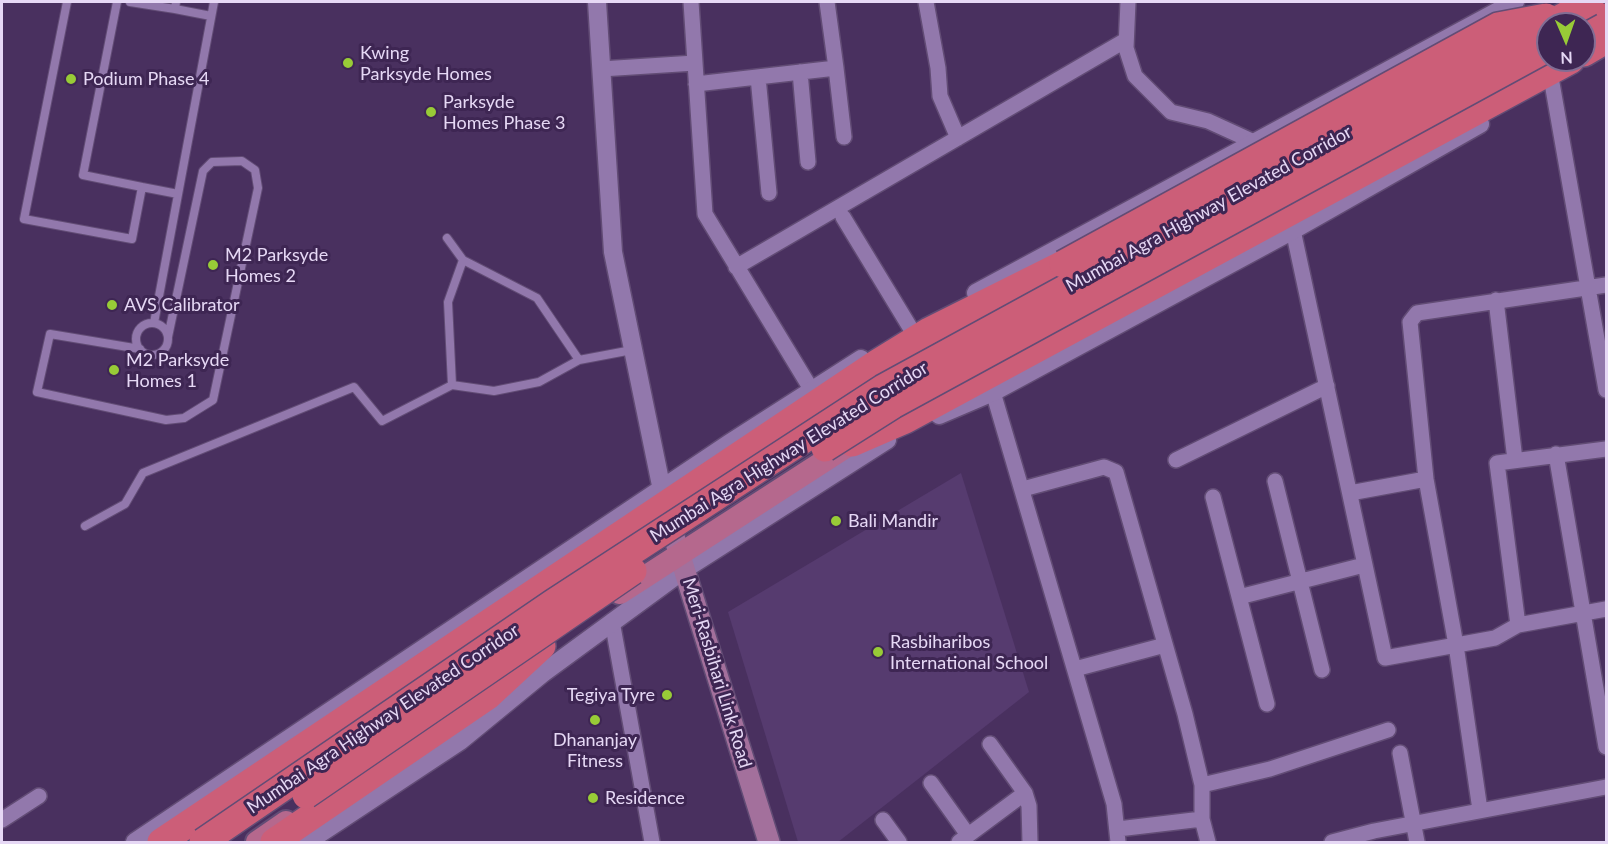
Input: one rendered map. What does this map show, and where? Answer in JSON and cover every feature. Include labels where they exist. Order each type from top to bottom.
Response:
[{"type":"highway","name":"Mumbai Agra Highway Elevated Corridor","points":[[203,843],[553,603],[883,388],[1579,11],[1606,17]]},
{"type":"highway","points":[[160,843],[665,504],[929,331],[1063,264],[1498,26],[1579,11]]},
{"type":"highway","name":"Mumbai Agra Highway Elevated Corridor","points":[[236,843],[661,552],[893,405],[1536,55]]},
{"type":"highway","points":[[852,443],[905,420],[1091,321],[1549,72]]},
{"type":"highway","points":[[274,843],[488,696],[542,646]]},
{"type":"main road","points":[[186,843],[665,504],[877,381],[1579,11]]},
{"type":"main road","points":[[256,843],[542,646],[683,561],[900,410],[1536,64]]},
{"type":"main road","name":"Meri-Rasbihari Link Road","points":[[665,504],[769,843]]},
{"type":"street","points":[[597,2],[612,252],[665,504]]},
{"type":"street","points":[[691,2],[705,214],[811,389]]},
{"type":"street","points":[[827,2],[844,137]]},
{"type":"street","points":[[926,2],[938,68],[940,96],[958,138]]},
{"type":"street","points":[[1128,2],[1126,40],[1135,76],[1171,112],[1208,122],[1254,142]]},
{"type":"street","points":[[135,843],[665,504],[811,389],[911,329],[1515,2]]},
{"type":"street","points":[[736,267],[1126,40]]},
{"type":"street","points":[[307,843],[460,741],[612,621],[683,561],[910,427],[993,392],[1293,230],[1606,52]]},
{"type":"street","points":[[601,69],[695,63]]},
{"type":"street","points":[[696,84],[836,68]]},
{"type":"street","points":[[800,72],[808,162]]},
{"type":"street","points":[[758,76],[769,193]]},
{"type":"street","points":[[1552,83],[1590,288],[1606,390]]},
{"type":"street","points":[[843,217],[911,329]]},
{"type":"street","points":[[1293,230],[1385,658],[1495,638],[1518,625],[1584,615],[1606,609]]},
{"type":"street","points":[[1480,810],[1456,645],[1426,478],[1409,327],[1411,318],[1417,313],[1606,285]]},
{"type":"street","points":[[1496,300],[1515,460]]},
{"type":"street","points":[[1176,460],[1327,386]]},
{"type":"street","points":[[993,392],[1114,804],[1118,836],[1202,819]]},
{"type":"street","points":[[1518,625],[1496,466],[1498,462],[1606,449]]},
{"type":"street","points":[[1556,454],[1606,747]]},
{"type":"street","points":[[1023,489],[1104,467],[1116,472],[1166,645],[1202,785],[1202,819],[1208,843]]},
{"type":"street","points":[[1350,493],[1426,478]]},
{"type":"street","points":[[1275,481],[1322,670]]},
{"type":"street","points":[[1213,497],[1267,704]]},
{"type":"street","points":[[1239,597],[1364,565]]},
{"type":"street","points":[[612,621],[652,843]]},
{"type":"street","points":[[1075,669],[1166,645]]},
{"type":"street","points":[[1202,785],[1270,769],[1388,730]]},
{"type":"street","points":[[990,744],[1025,793],[1029,806],[1030,843]]},
{"type":"street","points":[[1400,753],[1418,843]]},
{"type":"street","points":[[931,783],[964,839],[1025,793]]},
{"type":"street","points":[[1332,843],[1413,823],[1606,787]]},
{"type":"street","points":[[2,820],[39,796]]},
{"type":"street","points":[[883,820],[899,843]]},
{"type":"lane","points":[[67,2],[24,219],[132,239],[142,187]]},
{"type":"lane","points":[[117,2],[83,175],[178,194]]},
{"type":"lane","points":[[130,2],[176,5],[211,16]]},
{"type":"lane","points":[[154,323],[214,2]]},
{"type":"lane","points":[[242,161],[255,170],[258,188],[213,400],[184,418],[165,420],[37,392],[50,334],[140,349],[148,354],[158,353],[166,347],[203,171],[212,162],[242,161]]},
{"type":"lane","points":[[447,238],[463,260],[537,298],[579,360]]},
{"type":"lane","points":[[452,385],[448,302],[463,260]]},
{"type":"lane","points":[[140,349],[136,339],[139,329],[154,323],[164,327],[168,337]]},
{"type":"lane","points":[[85,526],[125,504],[143,473],[354,387],[382,421],[452,385],[494,391],[539,382],[579,360],[633,350]]},
{"type":"shaded area","name":"Rasbiharibos International School","points":[[961,473],[1029,692],[838,842],[798,842],[728,612]]},
{"type":"place","name":"Kwing Parksyde Homes","points":[[348,63]]},
{"type":"place","name":"Podium Phase 4","points":[[71,79]]},
{"type":"place","name":"Parksyde Homes Phase 3","points":[[431,112]]},
{"type":"place","name":"M2 Parksyde Homes 2","points":[[213,265]]},
{"type":"place","name":"AVS Calibrator","points":[[112,305]]},
{"type":"place","name":"M2 Parksyde Homes 1","points":[[114,370]]},
{"type":"place","name":"Bali Mandir","points":[[836,521]]},
{"type":"place","name":"Rasbiharibos International School","points":[[878,652]]},
{"type":"place","name":"Tegiya Tyre","points":[[667,695]]},
{"type":"place","name":"Dhananjay Fitness","points":[[595,720]]},
{"type":"place","name":"Residence","points":[[593,798]]}]
